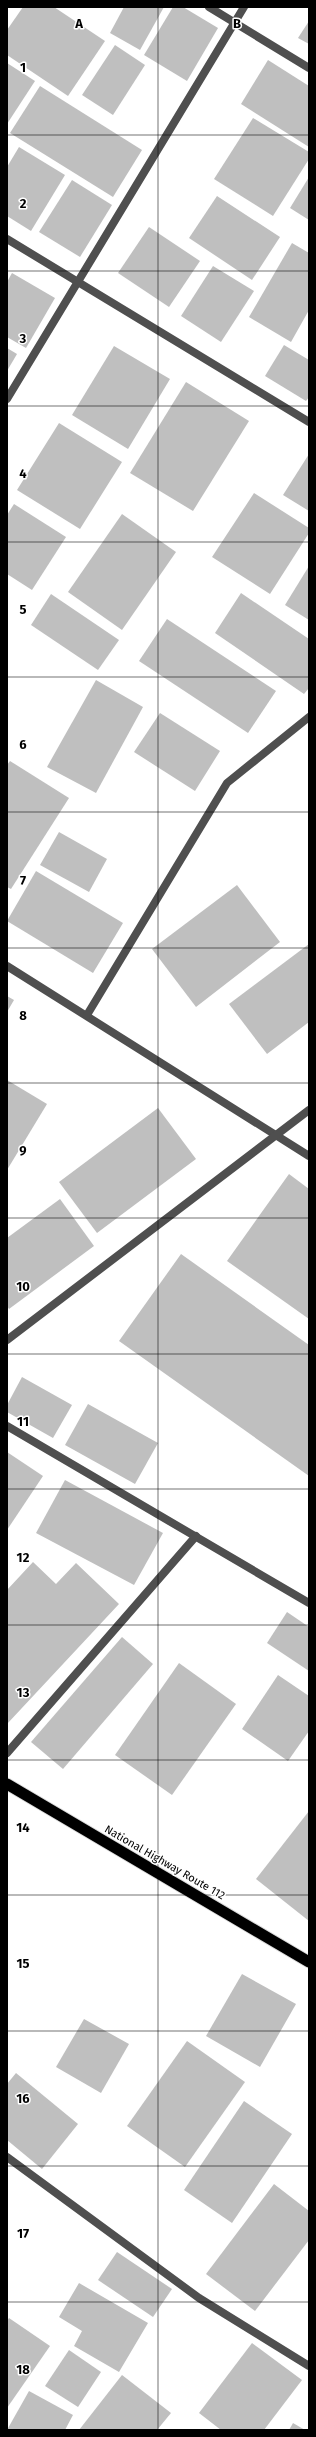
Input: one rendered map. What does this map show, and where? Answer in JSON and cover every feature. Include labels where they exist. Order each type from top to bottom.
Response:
[{"type":"highway","name":"National Highway Route 112","points":[[7,1784],[309,1962]]},
{"type":"street","points":[[209,7],[309,68]]},
{"type":"street","points":[[7,399],[244,7]]},
{"type":"street","points":[[7,239],[309,422]]},
{"type":"street","points":[[87,1015],[227,783],[309,717]]},
{"type":"street","points":[[7,966],[309,1156]]},
{"type":"street","points":[[7,1340],[309,1110]]},
{"type":"street","points":[[7,1426],[309,1603]]},
{"type":"street","points":[[7,1753],[196,1536]]},
{"type":"street","points":[[7,2157],[199,2298],[309,2366]]},
{"type":"building","points":[[23,7],[54,7],[105,41],[68,96],[7,55],[7,30]]},
{"type":"building","points":[[124,7],[164,7],[140,50],[110,33]]},
{"type":"building","points":[[173,7],[183,7],[218,28],[187,81],[144,55]]},
{"type":"building","points":[[309,21],[309,44],[298,38]]},
{"type":"building","points":[[115,45],[145,65],[113,115],[82,95]]},
{"type":"building","points":[[268,60],[309,86],[309,147],[241,104]]},
{"type":"building","points":[[7,63],[35,81],[7,124]]},
{"type":"building","points":[[40,86],[142,150],[113,197],[10,133]]},
{"type":"building","points":[[253,118],[309,152],[309,159],[273,216],[214,179]]},
{"type":"building","points":[[19,147],[65,175],[31,231],[7,216],[7,167]]},
{"type":"building","points":[[309,177],[309,220],[290,208]]},
{"type":"building","points":[[72,180],[112,205],[80,257],[39,232]]},
{"type":"building","points":[[217,196],[280,237],[252,280],[189,238]]},
{"type":"building","points":[[149,227],[200,261],[169,307],[118,273]]},
{"type":"building","points":[[292,243],[309,253],[309,310],[291,342],[249,317]]},
{"type":"building","points":[[213,266],[254,291],[221,342],[181,316]]},
{"type":"building","points":[[12,273],[55,298],[26,348],[7,337],[7,282]]},
{"type":"building","points":[[284,345],[309,360],[309,397],[306,401],[265,376]]},
{"type":"building","points":[[114,346],[170,379],[128,449],[72,415]]},
{"type":"building","points":[[7,348],[17,354],[7,371]]},
{"type":"building","points":[[186,382],[249,421],[193,511],[130,473]]},
{"type":"building","points":[[59,423],[122,462],[80,529],[17,490]]},
{"type":"building","points":[[309,454],[309,511],[283,495]]},
{"type":"building","points":[[254,493],[309,528],[309,533],[270,594],[212,557]]},
{"type":"building","points":[[14,504],[66,537],[32,590],[7,574],[7,515]]},
{"type":"building","points":[[122,514],[176,552],[122,630],[68,592]]},
{"type":"building","points":[[309,566],[309,620],[285,605]]},
{"type":"building","points":[[241,593],[309,639],[309,688],[304,694],[215,633]]},
{"type":"building","points":[[51,594],[119,640],[98,670],[31,625]]},
{"type":"building","points":[[167,619],[276,691],[248,733],[139,661]]},
{"type":"building","points":[[96,680],[143,707],[96,793],[47,767]]},
{"type":"building","points":[[160,713],[220,751],[195,791],[134,752]]},
{"type":"building","points":[[10,761],[69,798],[11,889],[7,887],[7,765]]},
{"type":"building","points":[[59,832],[107,859],[89,892],[40,865]]},
{"type":"building","points":[[36,871],[123,923],[93,973],[7,921]]},
{"type":"building","points":[[237,885],[280,942],[196,1007],[152,949]]},
{"type":"building","points":[[309,944],[309,1022],[267,1054],[229,1004]]},
{"type":"building","points":[[7,996],[14,1000],[7,1012]]},
{"type":"building","points":[[7,1080],[47,1104],[7,1170]]},
{"type":"building","points":[[158,1108],[196,1159],[97,1233],[59,1182]]},
{"type":"building","points":[[289,1174],[309,1189],[309,1319],[227,1261]]},
{"type":"building","points":[[60,1199],[94,1246],[9,1309],[7,1306],[7,1238]]},
{"type":"building","points":[[181,1254],[309,1345],[309,1476],[119,1341]]},
{"type":"building","points":[[22,1377],[72,1405],[53,1438],[7,1412],[7,1405]]},
{"type":"building","points":[[88,1404],[158,1443],[135,1484],[65,1445]]},
{"type":"building","points":[[7,1452],[43,1476],[7,1530]]},
{"type":"building","points":[[65,1480],[163,1533],[134,1585],[36,1533]]},
{"type":"building","points":[[33,1562],[56,1584],[76,1563],[119,1604],[7,1724],[7,1590]]},
{"type":"building","points":[[287,1612],[309,1627],[309,1671],[267,1643]]},
{"type":"building","points":[[122,1637],[153,1664],[63,1769],[31,1742]]},
{"type":"building","points":[[179,1663],[236,1704],[172,1795],[115,1755]]},
{"type":"building","points":[[278,1675],[309,1696],[309,1731],[288,1761],[242,1729]]},
{"type":"building","points":[[309,1811],[309,1921],[256,1879]]},
{"type":"building","points":[[242,1974],[296,2004],[260,2067],[206,2036]]},
{"type":"building","points":[[84,2019],[129,2044],[101,2093],[56,2067]]},
{"type":"building","points":[[187,2041],[245,2082],[185,2167],[127,2126]]},
{"type":"building","points":[[16,2073],[78,2124],[42,2169],[7,2140],[7,2084]]},
{"type":"building","points":[[244,2101],[292,2134],[232,2223],[184,2190]]},
{"type":"building","points":[[274,2184],[309,2211],[309,2240],[255,2311],[206,2274]]},
{"type":"building","points":[[117,2252],[172,2289],[153,2317],[98,2280]]},
{"type":"building","points":[[79,2283],[148,2323],[119,2372],[74,2346],[82,2331],[59,2317]]},
{"type":"building","points":[[9,2318],[50,2346],[7,2408],[7,2321]]},
{"type":"building","points":[[252,2343],[302,2380],[264,2430],[221,2430],[199,2413]]},
{"type":"building","points":[[69,2350],[101,2372],[78,2407],[45,2386]]},
{"type":"building","points":[[122,2375],[171,2413],[157,2430],[79,2430]]},
{"type":"building","points":[[29,2391],[73,2415],[65,2430],[7,2430]]},
{"type":"building","points":[[293,2423],[305,2430],[289,2430]]}]
